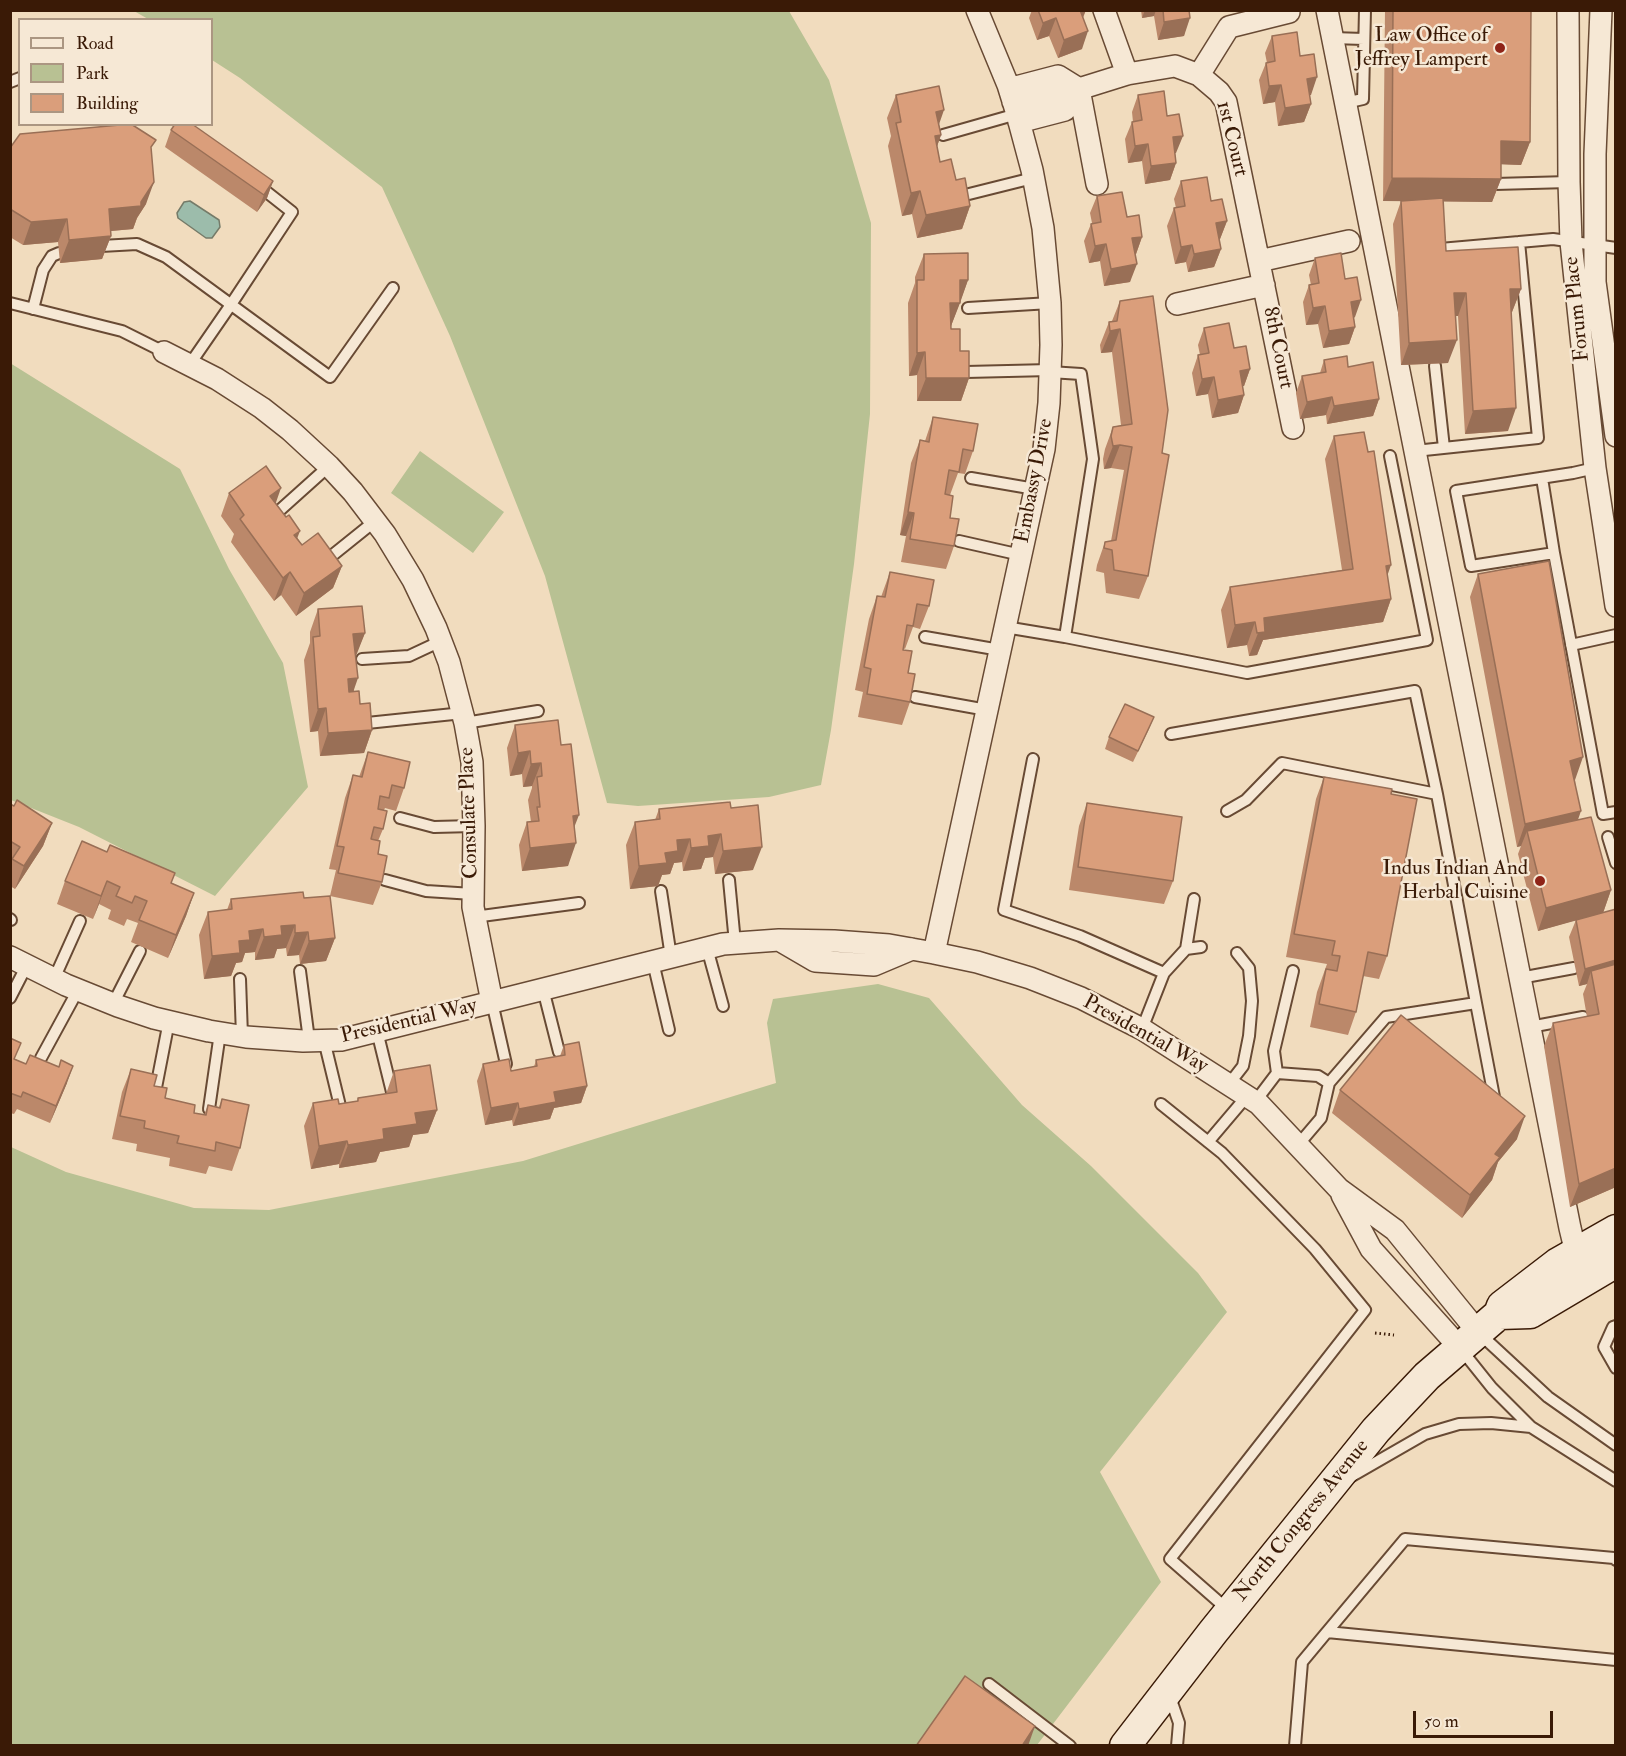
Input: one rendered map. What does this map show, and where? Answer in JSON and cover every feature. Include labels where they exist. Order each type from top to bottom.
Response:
[{"type":"street","name":"Embassy Drive","points":[[934,953],[1044,449],[1050,371],[1050,303],[1043,228],[1033,178],[1015,107],[987,30],[977,10]]},
{"type":"street","points":[[1104,10],[1127,74]]},
{"type":"street","points":[[1327,10],[1576,1253]]},
{"type":"street","name":"Forum Place","points":[[1568,10],[1571,242],[1594,468],[1616,606]]},
{"type":"street","name":"Forum Place","points":[[1601,10],[1607,63],[1607,92],[1595,153],[1605,247],[1595,282],[1616,436]]},
{"type":"street","points":[[1199,75],[1229,27],[1289,12]]},
{"type":"street","points":[[1569,77],[1607,63]]},
{"type":"street","name":"1st Court","points":[[1015,107],[1059,92],[1079,89],[1127,74],[1175,66],[1199,75],[1219,92],[1226,102],[1264,285]]},
{"type":"street","points":[[1569,77],[1607,92]]},
{"type":"street","points":[[1079,89],[1097,184]]},
{"type":"street","points":[[1259,261],[1349,241]]},
{"type":"street","name":"8th Court","points":[[1177,304],[1264,285],[1293,428]]},
{"type":"street","name":"Consulate Place","points":[[164,352],[218,378],[262,408],[330,466],[386,534],[413,580],[449,662],[464,718],[472,762],[474,917],[492,1002]]},
{"type":"street","name":"Presidential Way","points":[[19,961],[78,990],[113,1004],[169,1021],[242,1036],[341,1040],[707,948],[735,943],[779,940],[812,930],[888,934],[912,950],[977,962],[1029,978],[1081,998],[1142,1029],[1244,1094],[1339,1189],[1395,1230],[1479,1331]]},
{"type":"street","name":"Presidential Way","points":[[779,940],[815,961],[874,965],[912,950]]},
{"type":"street","name":"Presidential Way","points":[[1339,1189],[1371,1249],[1479,1331]]},
{"type":"street","name":"North Congress Avenue","points":[[1125,1746],[1376,1430],[1427,1376],[1479,1331],[1502,1306],[1558,1263],[1616,1230]]},
{"type":"street","points":[[1479,1331],[1530,1313],[1616,1262]]},
{"type":"lane","points":[[1345,104],[1363,99],[1365,10]]},
{"type":"lane","points":[[1332,38],[1364,39]]},
{"type":"lane","points":[[943,135],[1015,107]]},
{"type":"lane","points":[[962,196],[1033,178]]},
{"type":"lane","points":[[1495,184],[1569,182]]},
{"type":"lane","points":[[190,364],[292,212],[254,183]]},
{"type":"lane","points":[[1440,249],[1553,239],[1605,247]]},
{"type":"lane","points":[[1415,451],[1538,438],[1520,242]]},
{"type":"lane","points":[[101,246],[137,244],[166,257],[330,377],[393,288]]},
{"type":"lane","points":[[33,309],[43,270],[52,256],[59,253]]},
{"type":"lane","points":[[10,303],[122,331],[164,352]]},
{"type":"lane","points":[[968,308],[1050,303]]},
{"type":"lane","points":[[1435,366],[1444,448]]},
{"type":"lane","points":[[966,372],[1050,371],[1081,374],[1093,459],[1065,637]]},
{"type":"lane","points":[[1005,627],[1246,673],[1427,640],[1390,456]]},
{"type":"lane","points":[[280,510],[330,466]]},
{"type":"lane","points":[[1554,553],[1471,566],[1456,491],[1594,468]]},
{"type":"lane","points":[[971,478],[1035,489]]},
{"type":"lane","points":[[1542,478],[1554,553],[1604,814],[1616,812]]},
{"type":"lane","points":[[321,564],[375,521]]},
{"type":"lane","points":[[959,541],[1021,555]]},
{"type":"lane","points":[[1571,645],[1616,635]]},
{"type":"lane","points":[[925,637],[1000,650]]},
{"type":"lane","points":[[362,659],[409,656],[441,641]]},
{"type":"lane","points":[[1171,734],[1415,691],[1437,794],[1496,1109]]},
{"type":"lane","points":[[915,697],[987,711]]},
{"type":"lane","points":[[367,723],[464,718],[538,711]]},
{"type":"lane","points":[[1033,759],[1004,910],[1080,936],[1164,973]]},
{"type":"lane","points":[[1227,811],[1246,800],[1282,763],[1437,794]]},
{"type":"lane","points":[[400,818],[434,827],[474,826]]},
{"type":"lane","points":[[1608,837],[1616,863]]},
{"type":"lane","points":[[385,880],[426,891],[473,894]]},
{"type":"lane","points":[[729,880],[735,943]]},
{"type":"lane","points":[[661,891],[662,959],[669,1030]]},
{"type":"lane","points":[[1142,1029],[1164,973],[1186,949],[1194,899]]},
{"type":"lane","points":[[474,917],[579,903]]},
{"type":"lane","points":[[54,979],[80,921]]},
{"type":"lane","points":[[1186,949],[1201,947]]},
{"type":"lane","points":[[707,948],[723,1006]]},
{"type":"lane","points":[[113,1004],[140,951]]},
{"type":"lane","points":[[1237,953],[1249,968],[1252,1000],[1249,1036],[1243,1066],[1244,1094]]},
{"type":"lane","points":[[10,998],[19,961]]},
{"type":"lane","points":[[1520,978],[1574,968]]},
{"type":"lane","points":[[300,971],[317,1040],[340,1106]]},
{"type":"lane","points":[[1276,1073],[1274,1051],[1293,971]]},
{"type":"lane","points":[[240,979],[242,1036]]},
{"type":"lane","points":[[543,989],[559,1052]]},
{"type":"lane","points":[[41,1058],[78,990]]},
{"type":"lane","points":[[492,1002],[506,1064]]},
{"type":"lane","points":[[1298,1146],[1321,1118],[1329,1083],[1386,1017],[1476,1003]]},
{"type":"lane","points":[[1530,1027],[1583,1017]]},
{"type":"lane","points":[[154,1098],[169,1021]]},
{"type":"lane","points":[[377,1031],[392,1092]]},
{"type":"lane","points":[[209,1109],[220,1032]]},
{"type":"lane","points":[[1208,1142],[1244,1094],[1276,1073],[1318,1076],[1329,1083]]},
{"type":"lane","points":[[1161,1104],[1222,1153],[1315,1249],[1365,1310],[1170,1559],[1230,1611]]},
{"type":"lane","points":[[1616,1326],[1613,1327],[1604,1347],[1616,1368]]},
{"type":"lane","points":[[1479,1331],[1492,1388],[1531,1427],[1616,1481]]},
{"type":"lane","points":[[1479,1331],[1548,1397],[1616,1445]]},
{"type":"lane","points":[[1327,1491],[1425,1434],[1459,1424],[1491,1423],[1531,1427]]},
{"type":"lane","points":[[1295,1746],[1302,1662],[1405,1539],[1616,1560]]},
{"type":"lane","points":[[1327,1632],[1615,1659]]},
{"type":"lane","points":[[989,1684],[1070,1746]]},
{"type":"lane","points":[[1168,1691],[1179,1723],[1178,1746]]},
{"type":"path","points":[[1375,1333],[1394,1335]]},
{"type":"green space","points":[[134,11],[789,11],[829,80],[871,223],[870,414],[854,564],[821,785],[769,797],[638,806],[607,803],[545,576],[450,336],[382,187],[240,78],[213,61],[213,18],[146,18]]},
{"type":"green space","points":[[10,363],[180,469],[229,569],[283,663],[308,787],[215,896],[79,827],[11,800]]},
{"type":"green space","points":[[420,451],[504,512],[473,553],[391,493]]},
{"type":"green space","points":[[878,984],[929,998],[1022,1105],[1091,1166],[1198,1273],[1227,1312],[1100,1472],[1161,1582],[1037,1745],[11,1746],[11,1147],[66,1172],[194,1208],[269,1210],[523,1161],[776,1083],[767,1023],[773,999]]},
{"type":"shaded area","points":[[190,201],[219,220],[220,227],[212,238],[206,238],[178,218],[177,213],[184,202]]},
{"type":"building","points":[[1038,10],[1080,10],[1088,31],[1064,40],[1056,18],[1043,23]]},
{"type":"building","points":[[1163,10],[1189,10],[1190,18],[1164,22]]},
{"type":"building","points":[[1393,10],[1531,10],[1530,142],[1501,141],[1501,179],[1392,178]]},
{"type":"building","points":[[1297,32],[1300,56],[1314,54],[1317,77],[1307,79],[1311,104],[1285,108],[1281,85],[1269,86],[1266,63],[1275,61],[1272,36]]},
{"type":"building","points":[[939,86],[944,110],[936,112],[941,135],[935,136],[940,162],[951,159],[956,180],[965,178],[970,206],[926,215],[920,191],[911,193],[896,123],[901,122],[896,95]]},
{"type":"building","points":[[1164,91],[1167,116],[1179,114],[1183,136],[1173,137],[1176,163],[1151,166],[1148,144],[1135,146],[1132,122],[1142,120],[1138,95]]},
{"type":"building","points":[[134,126],[156,140],[151,147],[154,182],[141,202],[141,206],[109,209],[111,236],[69,240],[67,219],[31,222],[10,209],[10,148],[20,134]]},
{"type":"building","points":[[174,126],[195,126],[273,181],[264,195],[171,130]]},
{"type":"building","points":[[1207,177],[1211,201],[1222,199],[1227,221],[1216,223],[1221,249],[1194,254],[1192,245],[1181,247],[1174,208],[1185,206],[1181,181]]},
{"type":"building","points":[[1122,192],[1127,217],[1139,215],[1142,237],[1132,238],[1137,264],[1111,269],[1106,244],[1095,246],[1091,224],[1101,222],[1097,196]]},
{"type":"building","points":[[1443,198],[1446,251],[1518,247],[1521,289],[1510,289],[1516,408],[1473,411],[1466,293],[1454,293],[1457,340],[1409,343],[1401,201]]},
{"type":"building","points":[[968,253],[968,280],[960,280],[960,303],[950,303],[951,329],[960,329],[960,351],[969,351],[969,378],[926,378],[925,352],[917,353],[917,280],[924,280],[924,254]]},
{"type":"building","points":[[1341,253],[1345,279],[1357,277],[1361,300],[1351,302],[1355,327],[1329,331],[1325,306],[1313,308],[1309,285],[1319,283],[1315,258]]},
{"type":"building","points":[[1153,296],[1168,410],[1162,453],[1169,455],[1148,576],[1114,570],[1112,550],[1104,548],[1105,542],[1116,540],[1132,447],[1113,446],[1111,436],[1113,427],[1132,424],[1120,329],[1110,331],[1109,322],[1117,321],[1120,301]]},
{"type":"building","points":[[1229,323],[1234,348],[1246,346],[1250,369],[1240,371],[1244,395],[1218,400],[1214,377],[1202,379],[1198,355],[1209,353],[1204,328]]},
{"type":"building","points":[[1347,356],[1348,367],[1373,362],[1379,399],[1334,406],[1332,397],[1307,402],[1302,376],[1326,372],[1324,360]]},
{"type":"building","points":[[933,417],[978,424],[973,451],[963,449],[959,472],[949,470],[945,494],[953,496],[950,518],[959,519],[954,546],[910,539],[914,513],[908,512],[920,440],[929,442]]},
{"type":"building","points":[[1364,432],[1368,452],[1374,451],[1391,565],[1386,566],[1391,599],[1264,618],[1265,632],[1257,633],[1255,622],[1235,625],[1230,587],[1353,569],[1334,436]]},
{"type":"building","points":[[266,466],[281,488],[270,496],[286,517],[289,515],[300,531],[294,535],[302,545],[318,533],[342,566],[304,593],[290,572],[283,578],[240,519],[244,515],[229,493]]},
{"type":"building","points":[[1549,561],[1583,757],[1570,761],[1581,811],[1525,824],[1478,574]]},
{"type":"building","points":[[890,572],[934,580],[929,606],[917,604],[913,626],[907,625],[903,650],[912,651],[908,673],[915,674],[910,702],[867,694],[871,669],[864,667],[877,596],[885,597]]},
{"type":"building","points":[[362,606],[365,633],[353,634],[358,678],[348,679],[349,692],[359,691],[360,704],[370,703],[372,730],[328,733],[326,708],[318,709],[313,637],[320,636],[318,609]]},
{"type":"building","points":[[1125,704],[1154,717],[1138,751],[1109,737]]},
{"type":"building","points":[[558,720],[561,745],[571,744],[579,815],[573,816],[576,843],[530,848],[527,822],[539,821],[537,777],[542,776],[541,763],[531,764],[530,751],[518,753],[515,725]]},
{"type":"building","points":[[368,752],[410,762],[404,788],[392,785],[389,798],[380,796],[378,809],[387,811],[383,829],[374,827],[371,839],[380,841],[378,854],[387,856],[382,882],[338,873],[344,847],[337,846],[353,775],[362,777]]},
{"type":"building","points":[[1324,777],[1392,789],[1391,794],[1417,799],[1387,956],[1368,952],[1356,1012],[1319,1004],[1326,969],[1337,971],[1340,956],[1332,955],[1335,941],[1294,934]]},
{"type":"building","points":[[17,800],[52,823],[24,866],[12,859],[20,847],[10,841],[10,804],[14,806]]},
{"type":"building","points":[[730,802],[731,808],[758,805],[762,847],[723,851],[721,834],[708,836],[709,846],[691,848],[690,839],[677,840],[678,851],[665,853],[667,863],[639,866],[635,822],[660,819],[659,809]]},
{"type":"building","points":[[1087,803],[1182,817],[1173,881],[1078,867]]},
{"type":"building","points":[[1591,817],[1611,890],[1546,908],[1527,831]]},
{"type":"building","points":[[82,841],[107,852],[110,845],[175,873],[171,883],[194,893],[176,935],[139,920],[147,901],[135,896],[132,903],[116,896],[120,887],[107,881],[101,896],[65,881]]},
{"type":"building","points":[[303,892],[304,898],[330,896],[335,938],[309,941],[308,932],[295,933],[295,925],[281,926],[282,935],[264,937],[263,929],[249,931],[250,940],[239,941],[240,953],[212,956],[208,912],[232,909],[231,899]]},
{"type":"building","points":[[1616,909],[1616,960],[1585,969],[1576,920]]},
{"type":"building","points":[[1616,964],[1616,1168],[1579,1184],[1553,1023],[1599,1014],[1591,971]]},
{"type":"building","points":[[1401,1015],[1525,1116],[1495,1154],[1500,1157],[1470,1195],[1340,1090]]},
{"type":"building","points":[[10,1038],[21,1043],[14,1059],[26,1064],[30,1055],[59,1067],[61,1060],[73,1066],[56,1106],[23,1092],[21,1097],[10,1093]]},
{"type":"building","points":[[579,1042],[587,1086],[554,1092],[556,1102],[519,1109],[518,1103],[491,1108],[483,1064],[509,1059],[511,1071],[537,1066],[536,1060],[565,1055],[564,1045]]},
{"type":"building","points":[[430,1065],[437,1110],[415,1113],[417,1124],[383,1129],[384,1139],[348,1145],[347,1141],[319,1146],[313,1103],[338,1099],[339,1104],[358,1101],[358,1098],[397,1092],[394,1071]]},
{"type":"building","points":[[131,1069],[157,1075],[154,1086],[167,1088],[165,1098],[195,1105],[194,1113],[206,1115],[208,1105],[220,1108],[222,1099],[249,1105],[240,1148],[216,1142],[215,1151],[177,1143],[179,1136],[144,1128],[145,1121],[120,1116]]},
{"type":"building","points":[[965,1676],[1035,1726],[1022,1746],[916,1746]]},
{"type":"place","name":"Law Office of Jeffrey Lampert","points":[[1500,48]]},
{"type":"place","name":"Indus Indian And Herbal Cuisine","points":[[1540,881]]}]
